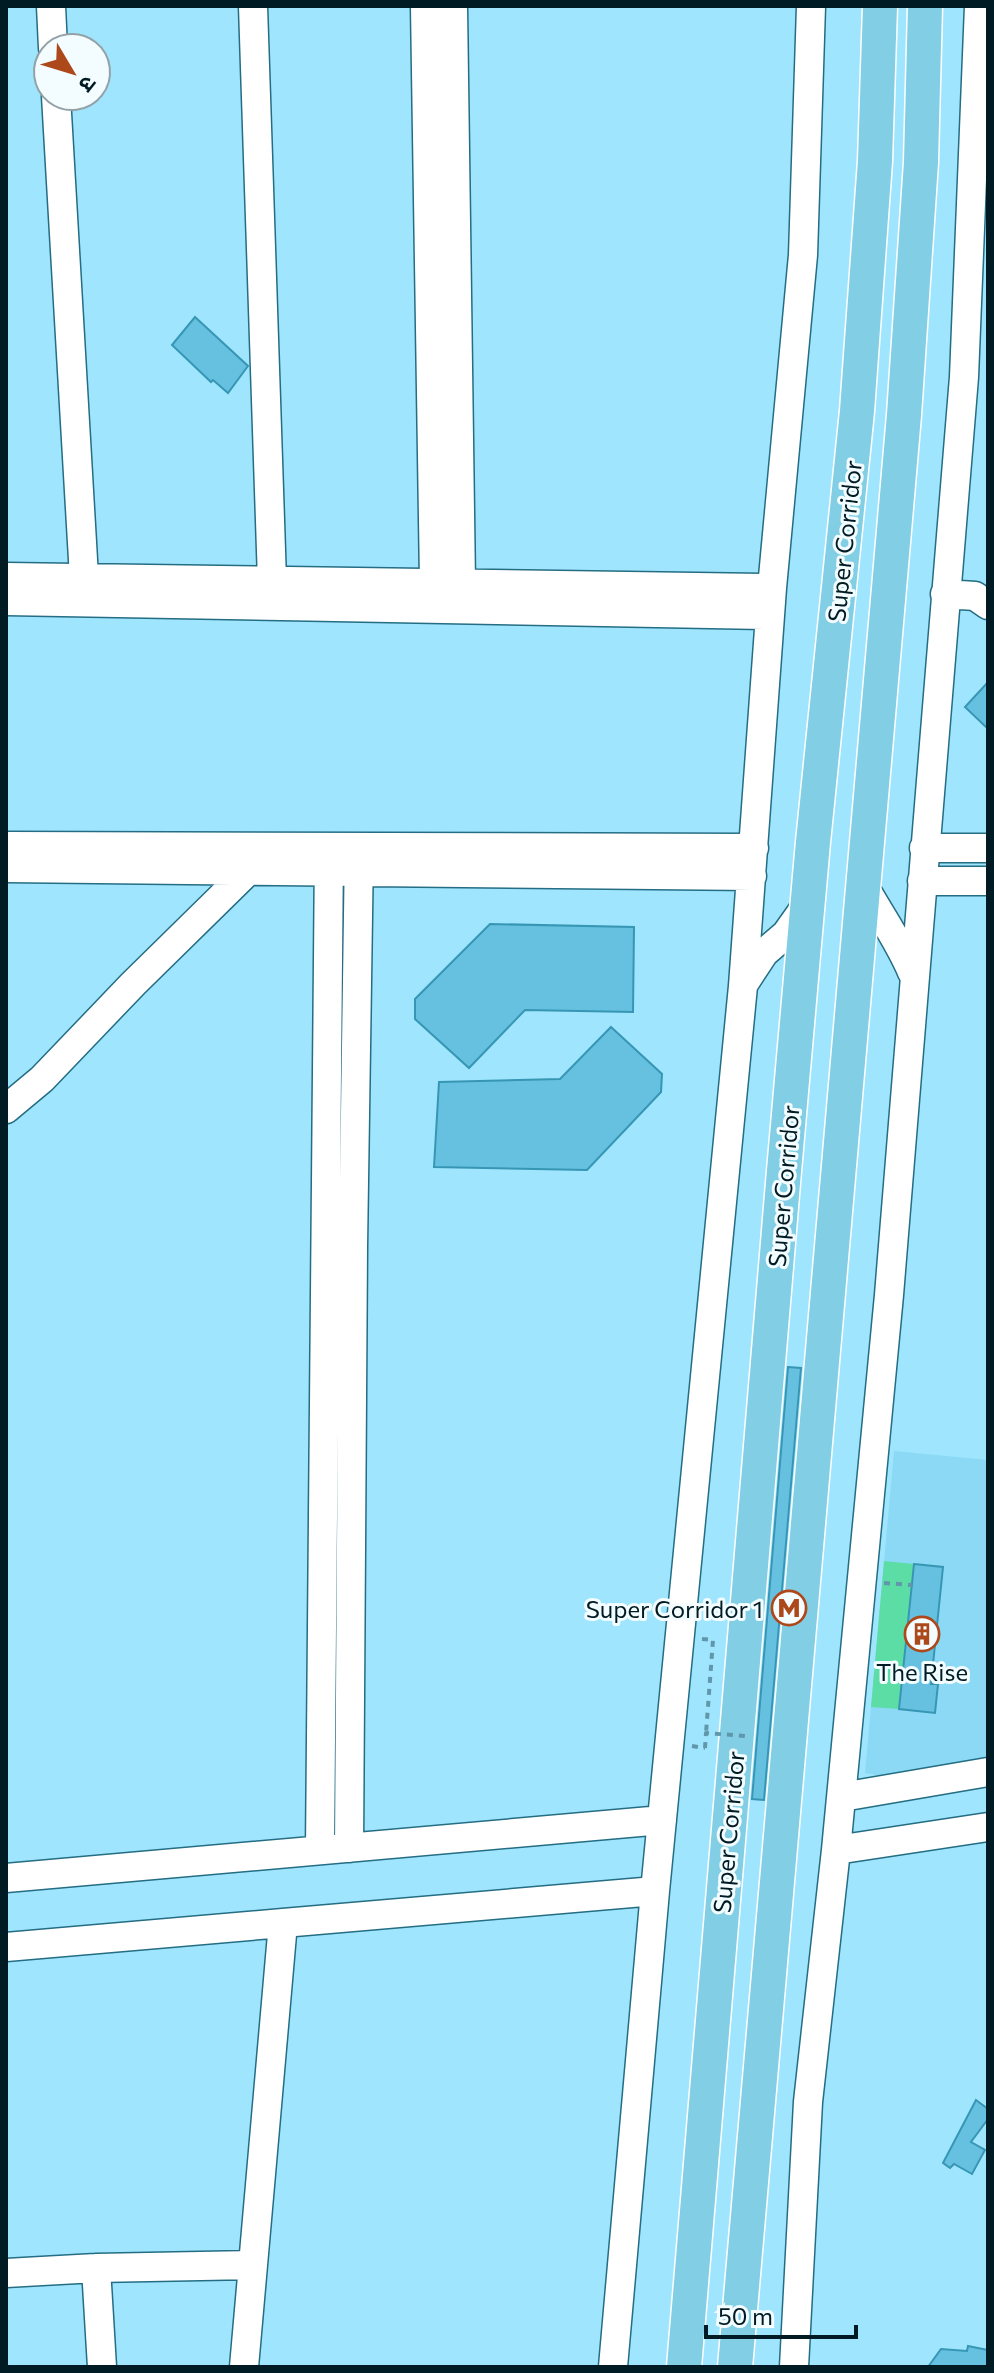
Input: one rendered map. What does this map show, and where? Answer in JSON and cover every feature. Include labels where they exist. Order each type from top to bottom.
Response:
[{"type":"main road","name":"Super Corridor","points":[[684,2367],[813,842],[857,411],[875,161],[880,6]]},
{"type":"main road","name":"Super Corridor","points":[[735,2367],[905,400],[921,162],[925,6]]},
{"type":"street","points":[[51,6],[52,32]]},
{"type":"street","points":[[253,6],[272,581]]},
{"type":"street","points":[[425,6],[448,584]]},
{"type":"street","points":[[448,584],[453,6]]},
{"type":"street","points":[[613,2367],[655,1891],[743,986],[771,601],[803,255],[811,6]]},
{"type":"street","points":[[794,2367],[808,2102],[842,1797],[858,1733],[913,977],[964,377],[979,6]]},
{"type":"street","points":[[57,112],[84,577]]},
{"type":"street","points":[[6,577],[448,584],[771,601]]},
{"type":"street","points":[[945,594],[984,595]]},
{"type":"street","points":[[6,601],[771,601]]},
{"type":"street","points":[[6,846],[329,861],[753,862]]},
{"type":"street","points":[[924,848],[988,848]]},
{"type":"street","points":[[6,868],[247,872],[329,861]]},
{"type":"street","points":[[320,1850],[329,861]]},
{"type":"street","points":[[349,1848],[359,861]]},
{"type":"street","points":[[6,1109],[42,1079],[247,872]]},
{"type":"street","points":[[922,881],[988,881]]},
{"type":"street","points":[[864,886],[882,921],[900,944],[913,977]]},
{"type":"street","points":[[743,986],[764,953],[786,934],[808,903]]},
{"type":"street","points":[[842,1797],[988,1772]]},
{"type":"street","points":[[6,1878],[662,1820]]},
{"type":"street","points":[[836,1850],[988,1827]]},
{"type":"street","points":[[6,1947],[655,1891]]},
{"type":"street","points":[[244,2367],[283,1923]]},
{"type":"street","points":[[6,2273],[253,2265]]},
{"type":"street","points":[[96,2268],[102,2367]]},
{"type":"path","points":[[705,1748],[713,1640]]},
{"type":"path","points":[[706,1733],[746,1736]]},
{"type":"shaded area","points":[[894,1451],[988,1460],[988,1759],[882,1776],[865,1773]]},
{"type":"green space","points":[[884,1561],[914,1564],[899,1709],[871,1707]]},
{"type":"building","points":[[195,317],[248,366],[228,393],[213,380],[211,382],[172,345]]},
{"type":"building","points":[[988,682],[988,729],[965,707]]},
{"type":"building","points":[[490,924],[634,927],[633,1012],[525,1010],[469,1068],[415,1019],[415,999]]},
{"type":"building","points":[[611,1027],[662,1074],[661,1092],[587,1170],[434,1167],[439,1082],[560,1079]]},
{"type":"building","points":[[788,1367],[801,1368],[764,1800],[752,1799]]},
{"type":"building","name":"The Rise","points":[[914,1564],[943,1567],[931,1684],[938,1684],[935,1713],[899,1709]]},
{"type":"building","points":[[976,2100],[988,2109],[988,2119],[971,2142],[985,2150],[972,2174],[954,2164],[950,2168],[943,2163]]},
{"type":"building","points":[[968,2346],[988,2350],[988,2367],[928,2367],[941,2349],[967,2351]]},
{"type":"place","name":"Super Corridor 1","points":[[789,1608]]},
{"type":"place","name":"The Rise","points":[[922,1634]]}]
